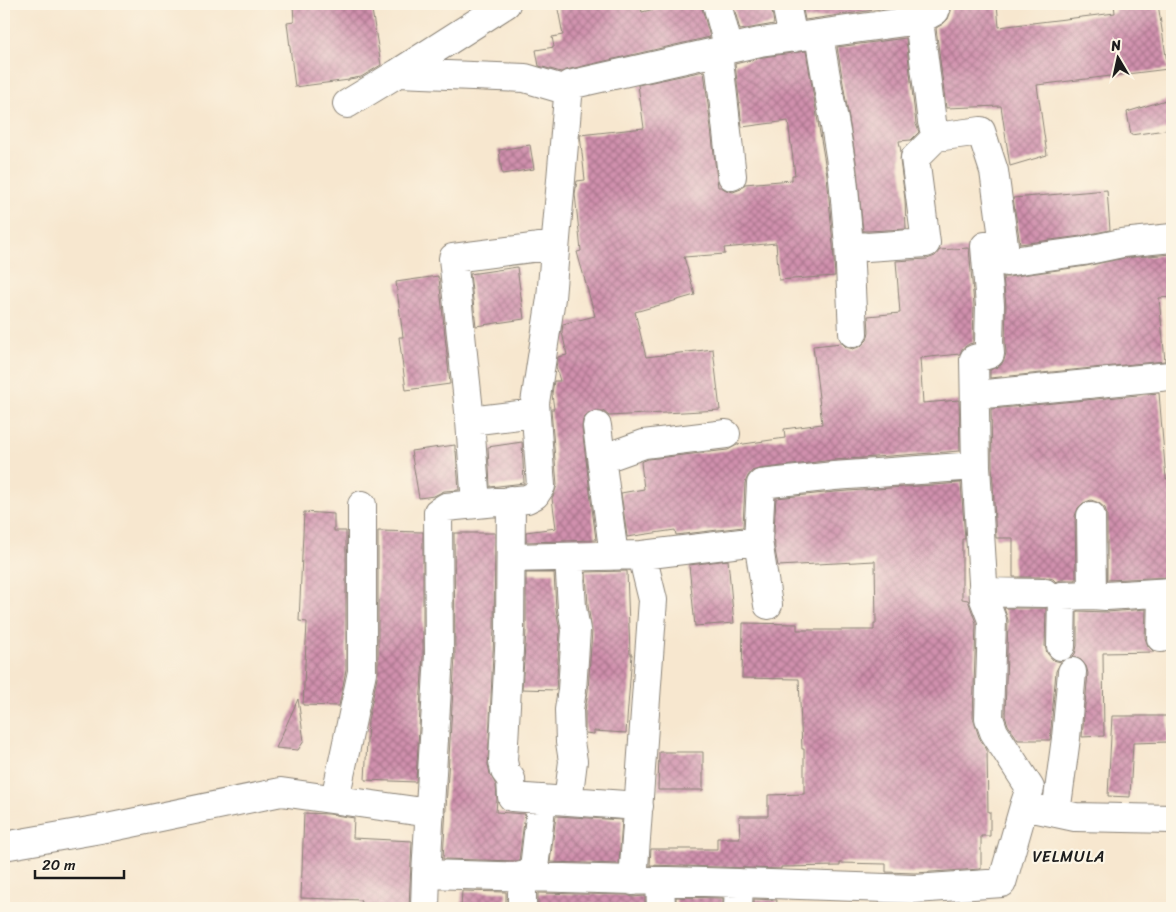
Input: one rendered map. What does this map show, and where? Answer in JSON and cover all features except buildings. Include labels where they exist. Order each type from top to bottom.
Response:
[{"type":"street","points":[[347,104],[398,74],[506,4]]},
{"type":"street","points":[[717,4],[723,50],[732,176]]},
{"type":"street","points":[[786,4],[793,38]]},
{"type":"street","points":[[425,908],[439,655],[438,512],[446,507],[527,498],[535,495],[541,486],[535,403],[551,298],[569,85],[760,42],[819,34],[927,12],[932,122],[936,137]]},
{"type":"street","points":[[819,34],[841,165],[849,244],[854,333]]},
{"type":"street","points":[[398,74],[525,78],[569,92]]},
{"type":"street","points":[[849,244],[867,247],[926,243],[915,158],[936,137],[981,131],[994,171],[1006,262],[1084,251],[1122,243],[1172,238]]},
{"type":"street","points":[[476,504],[470,421],[452,258],[555,244]]},
{"type":"street","points":[[426,874],[660,881],[738,896],[915,899],[1002,883],[1030,788],[994,732],[989,718],[992,620],[984,599],[976,466],[974,359],[990,354],[990,305],[985,246],[1004,245]]},
{"type":"street","points":[[975,395],[1171,377]]},
{"type":"street","points":[[470,421],[535,412]]},
{"type":"street","points":[[598,426],[614,556]]},
{"type":"street","points":[[602,459],[644,444],[726,434]]},
{"type":"street","points":[[768,605],[758,541],[761,484],[834,476],[976,466]]},
{"type":"street","points":[[511,500],[510,631],[503,761],[505,771],[511,779],[512,797],[639,806]]},
{"type":"street","points":[[335,799],[362,672],[362,505]]},
{"type":"street","points":[[1091,516],[1092,595]]},
{"type":"street","points":[[511,558],[642,555],[758,541]]},
{"type":"street","points":[[633,881],[652,600],[642,555]]},
{"type":"street","points":[[522,908],[528,877],[555,800],[573,761],[570,742],[569,710],[576,630],[572,608],[569,557]]},
{"type":"street","points":[[984,592],[1045,593]]},
{"type":"street","points":[[1061,646],[1062,596],[1106,596],[1167,592],[1161,638]]},
{"type":"street","points":[[1056,813],[1072,672]]},
{"type":"street","points":[[4,846],[112,827],[282,792],[430,813]]},
{"type":"street","points":[[1024,806],[1075,817],[1172,819]]},
{"type":"street","points":[[660,881],[661,908]]},
{"type":"district","name":"VELMULA","points":[[1069,856]]}]
